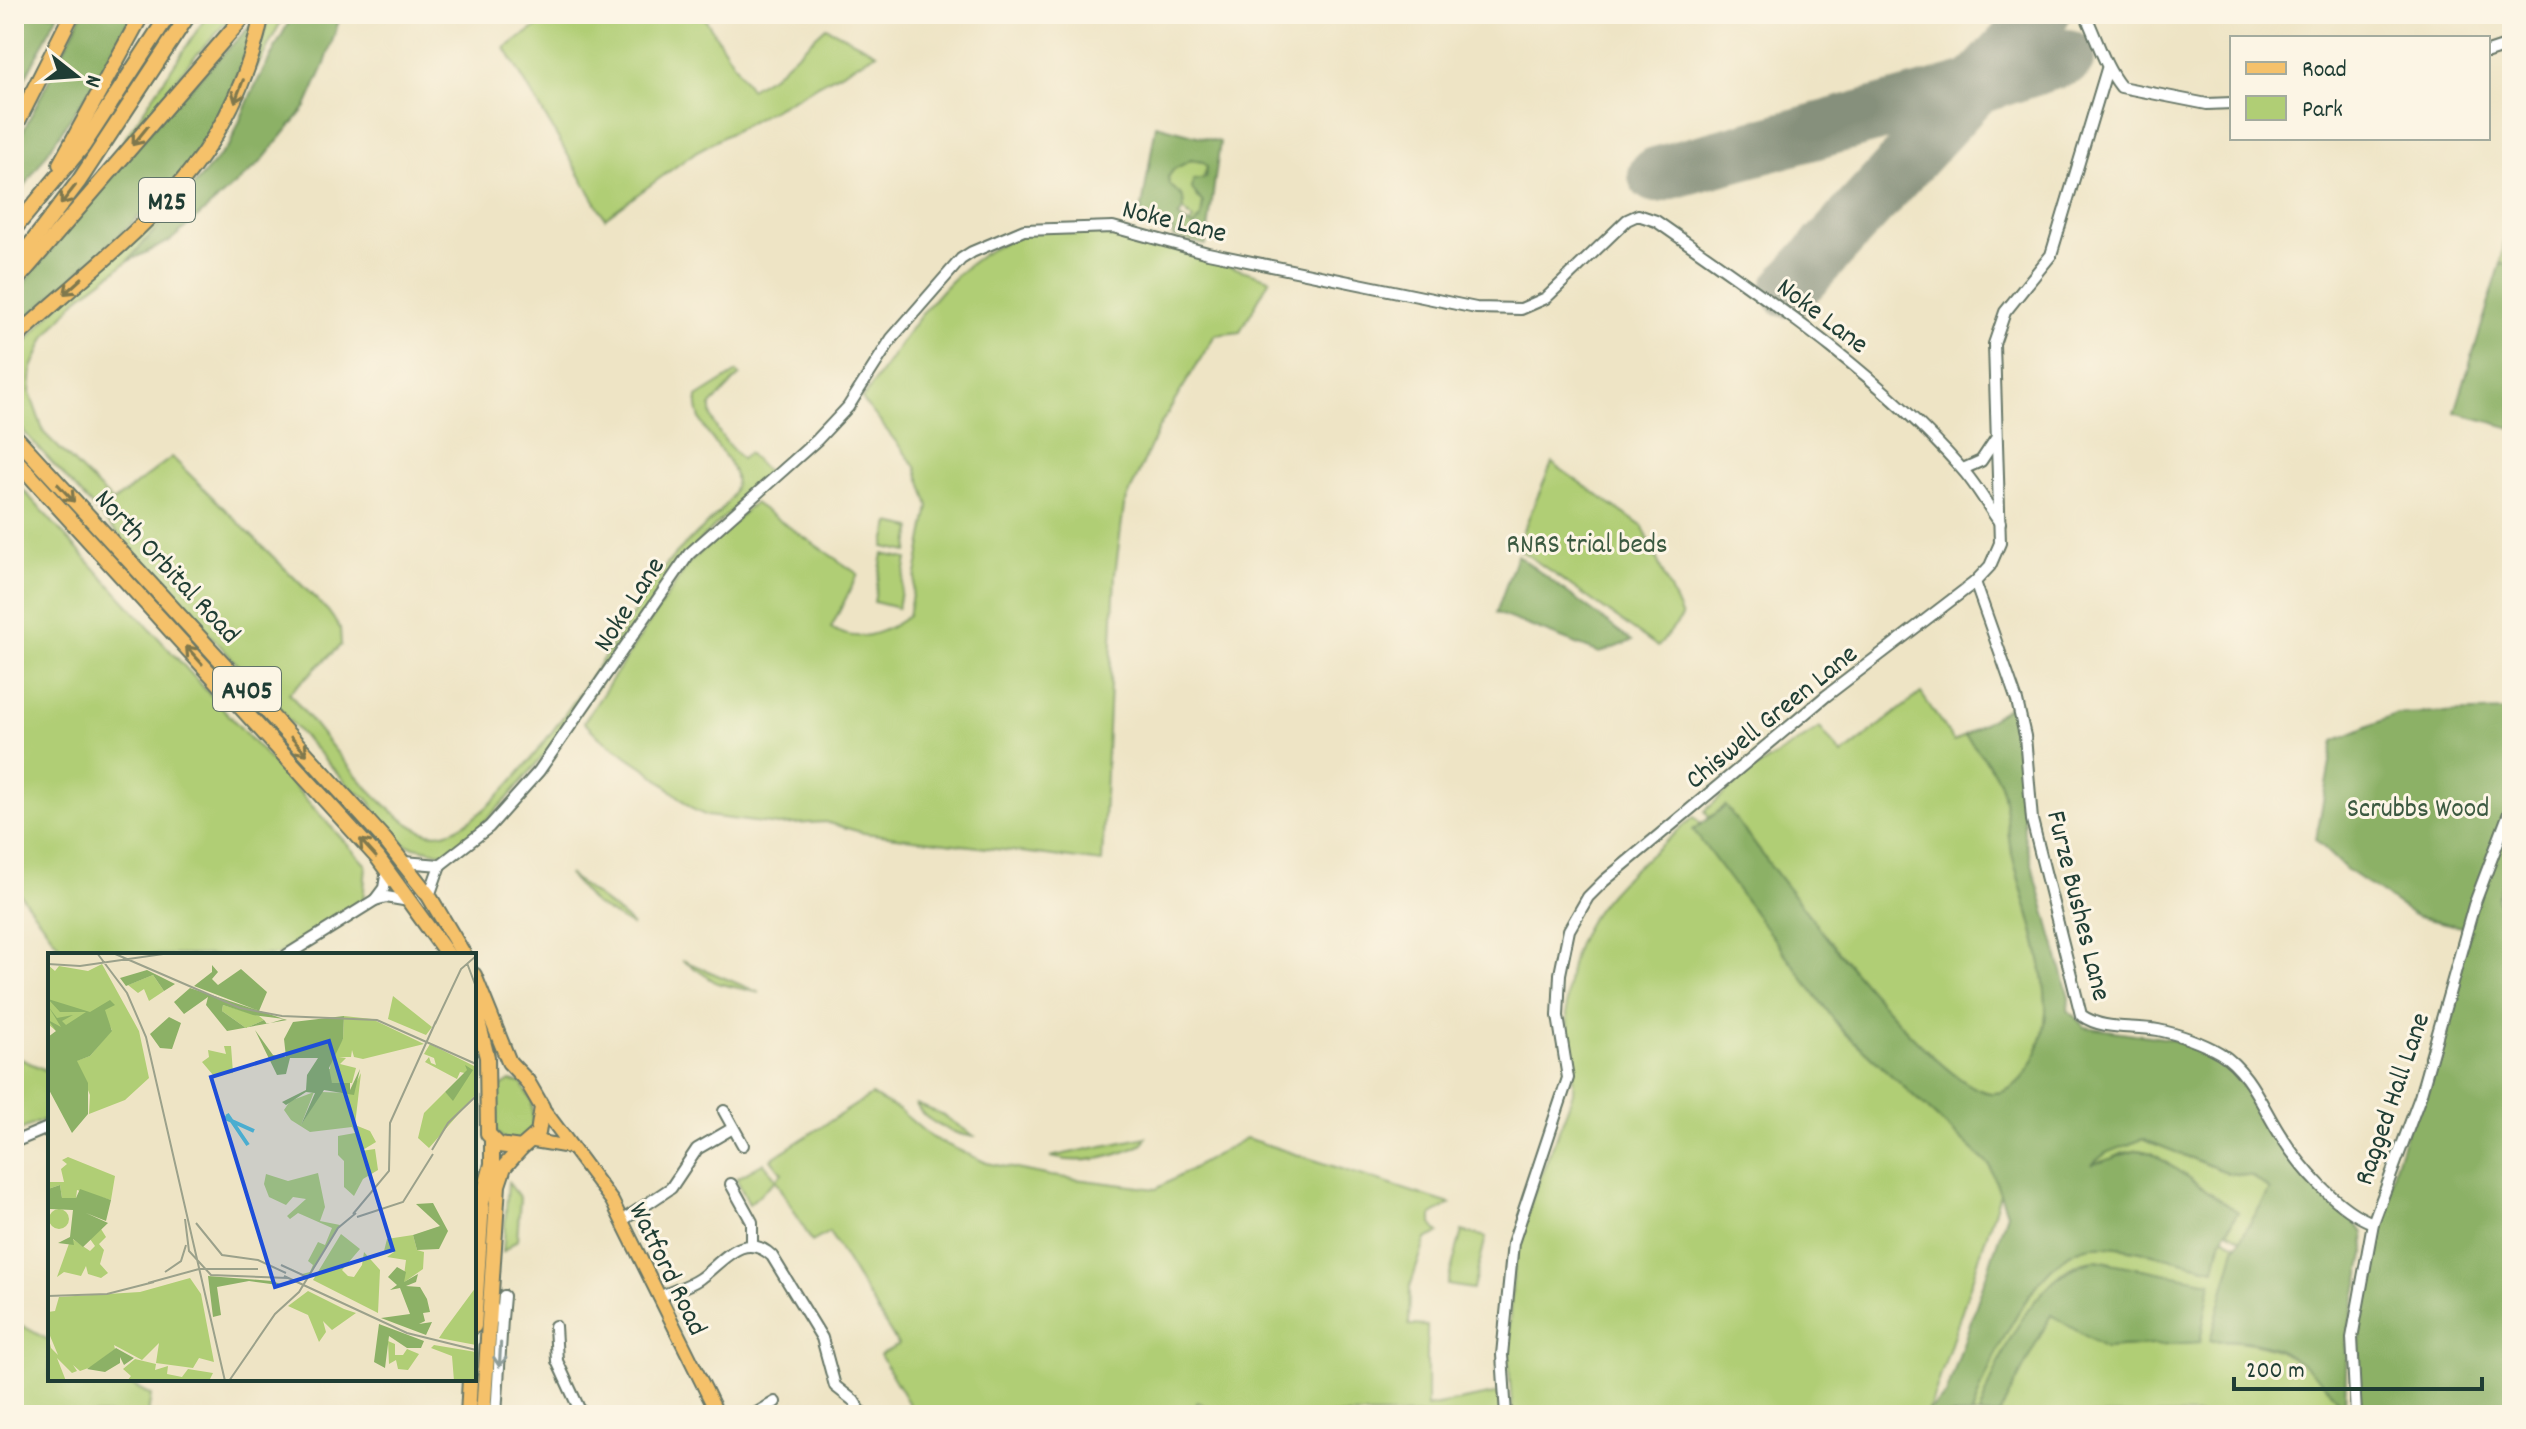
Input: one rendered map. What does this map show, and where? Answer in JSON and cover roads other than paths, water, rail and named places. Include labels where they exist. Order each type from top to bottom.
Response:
[{"type":"highway","points":[[14,129],[72,14]]},
{"type":"highway","points":[[53,179],[142,14]]},
{"type":"highway","points":[[14,229],[83,146],[169,14]]},
{"type":"highway","points":[[14,266],[79,181],[189,14]]},
{"type":"highway","points":[[14,283],[246,14]]},
{"type":"highway","name":"M25","points":[[14,344],[22,332],[159,208],[206,154],[243,83],[262,14]]},
{"type":"highway","name":"North Orbital Road","points":[[14,435],[404,862],[429,896],[463,953]]},
{"type":"highway","name":"North Orbital Road","points":[[14,458],[387,869],[447,953]]},
{"type":"highway","points":[[476,980],[509,1062],[535,1092],[542,1107],[540,1126],[527,1145],[504,1167],[498,1185],[497,1299],[483,1415]]},
{"type":"highway","points":[[476,1013],[485,1043],[488,1090],[486,1127],[492,1140],[492,1164],[482,1202],[476,1295]]},
{"type":"highway","points":[[488,1090],[505,1077],[520,1075]]},
{"type":"highway","points":[[492,1140],[505,1148],[527,1145]]},
{"type":"highway","points":[[468,1415],[470,1381]]},
{"type":"main road","name":"Watford Road","points":[[542,1107],[623,1220],[718,1415]]},
{"type":"main road","points":[[527,1145],[570,1147]]},
{"type":"street","points":[[2085,14],[2103,48],[2107,69],[2121,87]]},
{"type":"street","points":[[2490,51],[2512,44]]},
{"type":"street","name":"Chiswell Green Lane","points":[[1506,1415],[1502,1355],[1509,1274],[1518,1223],[1557,1119],[1568,1078],[1558,991],[1569,930],[1577,912],[1604,881],[1767,745],[1975,582],[1996,555],[2000,523],[1994,344],[2005,312],[2051,255],[2107,69]]},
{"type":"street","points":[[2098,92],[2121,87],[2207,104],[2230,103]]},
{"type":"street","name":"Noke Lane","points":[[440,865],[489,827],[539,771],[689,554],[817,440],[848,407],[892,338],[961,259],[1024,230],[1113,227],[1208,253],[1476,308],[1521,309],[1546,298],[1627,220],[1638,215],[1656,221],[1803,326],[1891,395],[1963,469],[2000,523]]},
{"type":"street","points":[[1963,469],[1981,461],[1995,440]]},
{"type":"street","name":"Furze Bushes Lane","points":[[1975,582],[2017,701],[2025,736],[2032,820],[2081,1015],[2097,1024],[2160,1031],[2221,1054],[2238,1068],[2283,1140],[2318,1181],[2360,1218],[2373,1223]]},
{"type":"street","name":"Ragged Hall Lane","points":[[2356,1415],[2352,1338],[2373,1223],[2420,1097],[2474,905],[2512,805]]},
{"type":"street","points":[[404,862],[440,865],[429,896]]},
{"type":"street","points":[[375,900],[384,888],[387,869]]},
{"type":"street","points":[[290,953],[375,900],[386,897],[413,902]]},
{"type":"street","points":[[724,1111],[743,1145]]},
{"type":"street","points":[[14,1142],[48,1128]]},
{"type":"street","points":[[623,1220],[671,1188],[697,1149],[733,1128]]},
{"type":"street","points":[[731,1184],[752,1222],[752,1245]]},
{"type":"street","points":[[659,1297],[694,1282],[737,1248],[752,1245],[764,1249],[775,1260],[822,1338],[835,1386],[854,1401],[863,1415]]},
{"type":"street","points":[[496,1415],[502,1319],[498,1318],[497,1299]]},
{"type":"street","points":[[555,1326],[557,1361],[582,1415]]},
{"type":"street","points":[[753,1415],[775,1402]]},
{"type":"park label","name":"RNRS trial beds","points":[[1587,542]]},
{"type":"park label","name":"Scrubbs Wood","points":[[2418,806]]}]
